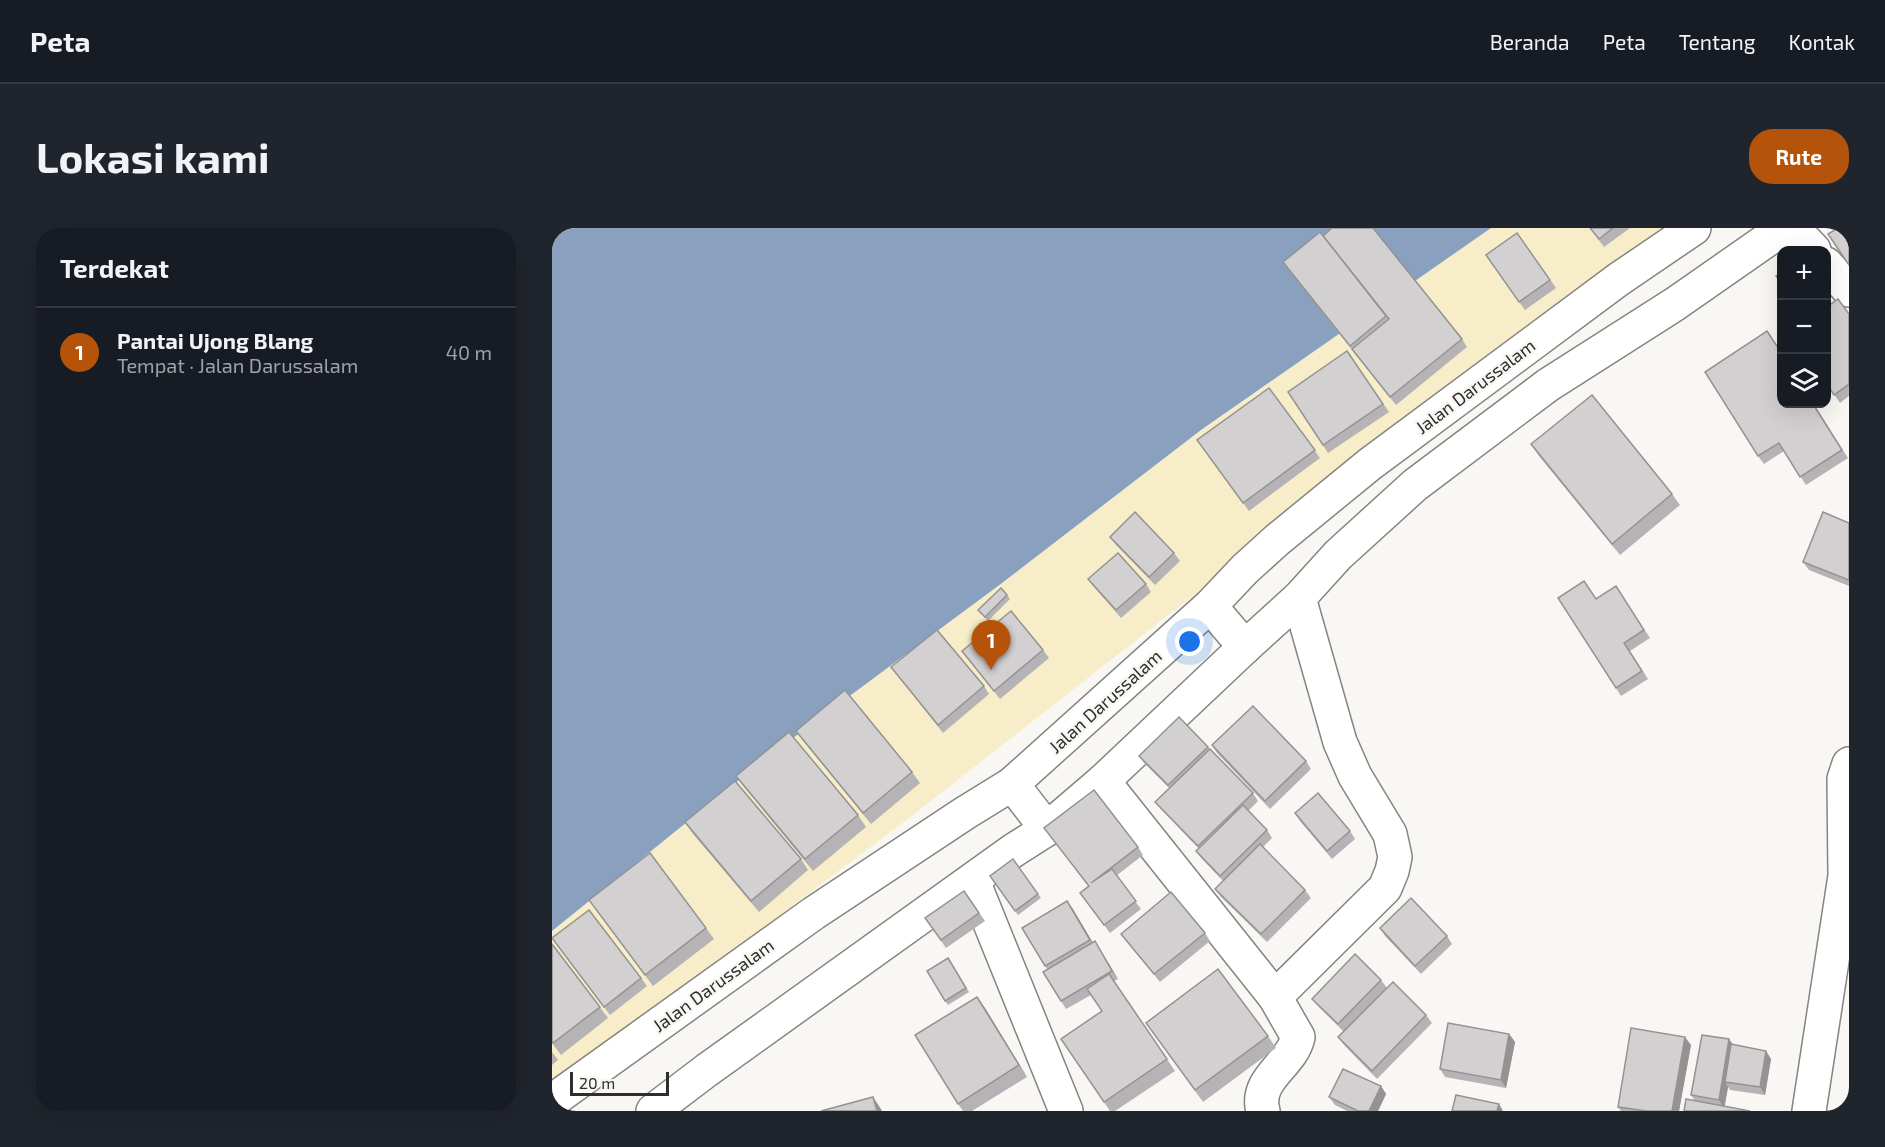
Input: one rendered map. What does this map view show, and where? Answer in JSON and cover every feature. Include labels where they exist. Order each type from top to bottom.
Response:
[{"type":"street","name":"Jalan Darussalam","points":[[552,1101],[814,913],[1012,784],[1210,606],[1277,540],[1370,465],[1619,279],[1694,228]]},
{"type":"street","points":[[653,1111],[1014,850],[1047,829],[1103,781],[1299,598],[1338,555],[1414,485],[1548,384],[1675,304],[1784,228]]},
{"type":"street","points":[[1793,228],[1810,246]]},
{"type":"street","points":[[1831,269],[1849,290]]},
{"type":"street","points":[[1275,997],[1385,888],[1395,857],[1390,834],[1355,776],[1340,742],[1299,598]]},
{"type":"street","points":[[1210,606],[1245,647]]},
{"type":"street","points":[[1809,1111],[1845,876],[1847,775]]},
{"type":"street","points":[[1103,781],[1275,997],[1298,1037],[1295,1047],[1267,1082],[1261,1105],[1263,1111]]},
{"type":"street","points":[[1012,784],[1047,829]]},
{"type":"street","points":[[973,881],[1066,1111]]},
{"type":"sand","points":[[1491,228],[1682,228],[1565,304],[913,815],[552,1087],[552,931],[770,755],[1201,430]]},
{"type":"water","points":[[552,228],[1491,228],[1201,430],[998,586],[770,755],[552,931]]},
{"type":"building","points":[[1332,228],[1373,228],[1462,339],[1390,397],[1352,349],[1389,319],[1323,236]]},
{"type":"building","points":[[1590,228],[1613,228],[1599,239]]},
{"type":"building","points":[[1838,228],[1849,228],[1849,265],[1828,234]]},
{"type":"building","points":[[1320,232],[1386,316],[1350,346],[1283,262]]},
{"type":"building","points":[[1517,233],[1550,280],[1519,302],[1486,255]]},
{"type":"building","points":[[1838,299],[1849,314],[1849,384],[1834,395],[1831,390],[1831,304]]},
{"type":"building","points":[[1767,331],[1777,346],[1777,408],[1816,408],[1842,450],[1800,477],[1779,443],[1758,456],[1705,372]]},
{"type":"building","points":[[1347,351],[1383,404],[1323,445],[1288,392]]},
{"type":"building","points":[[1269,388],[1315,450],[1243,503],[1197,440]]},
{"type":"building","points":[[1592,395],[1672,494],[1612,544],[1531,444]]},
{"type":"building","points":[[1135,512],[1174,553],[1149,577],[1110,537]]},
{"type":"building","points":[[1823,512],[1849,523],[1849,580],[1803,562]]},
{"type":"building","points":[[1118,553],[1146,584],[1116,610],[1088,579]]},
{"type":"building","points":[[1584,581],[1596,599],[1616,586],[1644,630],[1624,643],[1642,671],[1616,688],[1558,598]]},
{"type":"building","points":[[1001,588],[1007,595],[985,617],[978,610]]},
{"type":"building","points":[[1011,611],[1043,650],[994,691],[962,651]]},
{"type":"building","points":[[937,630],[984,686],[938,725],[891,667]]},
{"type":"building","points":[[845,690],[912,772],[863,813],[796,731]]},
{"type":"building","points":[[1253,706],[1306,761],[1265,801],[1212,745]]},
{"type":"building","points":[[1179,717],[1208,747],[1168,785],[1139,756]]},
{"type":"building","points":[[789,732],[858,815],[805,859],[736,776]]},
{"type":"building","points":[[1210,749],[1253,793],[1198,846],[1155,802]]},
{"type":"building","points":[[735,781],[801,859],[751,901],[685,822]]},
{"type":"building","points":[[1094,790],[1138,847],[1091,883],[1112,869],[1136,901],[1104,925],[1080,893],[1089,886],[1044,828]]},
{"type":"building","points":[[1318,793],[1350,831],[1327,851],[1295,813]]},
{"type":"building","points":[[1243,805],[1267,830],[1220,876],[1196,851]]},
{"type":"building","points":[[1260,844],[1305,890],[1261,934],[1215,889]]},
{"type":"building","points":[[650,853],[706,928],[645,975],[589,900]]},
{"type":"building","points":[[1013,859],[1038,894],[1015,911],[990,876]]},
{"type":"building","points":[[964,891],[979,913],[941,940],[925,918]]},
{"type":"building","points":[[1171,892],[1205,933],[1154,974],[1121,934]]},
{"type":"building","points":[[1411,898],[1447,936],[1415,966],[1380,928]]},
{"type":"building","points":[[1067,901],[1090,940],[1045,966],[1022,928]]},
{"type":"building","points":[[589,910],[641,978],[604,1007],[552,938]]},
{"type":"building","points":[[1095,941],[1112,971],[1061,1001],[1043,972]]},
{"type":"building","points":[[552,944],[600,1007],[553,1043],[552,1043]]},
{"type":"building","points":[[1355,954],[1381,980],[1338,1024],[1312,999]]},
{"type":"building","points":[[948,958],[966,988],[945,1001],[927,971]]},
{"type":"building","points":[[1218,969],[1268,1036],[1195,1090],[1146,1023]]},
{"type":"building","points":[[1109,974],[1167,1059],[1104,1102],[1061,1039],[1102,1011],[1087,989]]},
{"type":"building","points":[[1393,982],[1426,1015],[1372,1071],[1338,1037]]},
{"type":"building","points":[[977,997],[1019,1065],[958,1104],[915,1035]]},
{"type":"building","points":[[1448,1023],[1509,1034],[1501,1080],[1440,1069]]},
{"type":"building","points":[[1631,1028],[1685,1037],[1672,1111],[1647,1111],[1618,1107]]},
{"type":"building","points":[[1702,1035],[1729,1039],[1719,1100],[1691,1095]]},
{"type":"building","points":[[1731,1044],[1766,1051],[1760,1087],[1725,1082]]},
{"type":"building","points":[[1343,1069],[1381,1086],[1369,1111],[1358,1111],[1329,1097]]},
{"type":"building","points":[[1456,1095],[1499,1104],[1497,1111],[1452,1111]]},
{"type":"building","points":[[873,1097],[877,1111],[821,1111]]},
{"type":"building","points":[[1686,1099],[1750,1111],[1684,1111]]},
{"type":"place","name":"Pantai Ujong Blang","points":[[991,670]]}]
